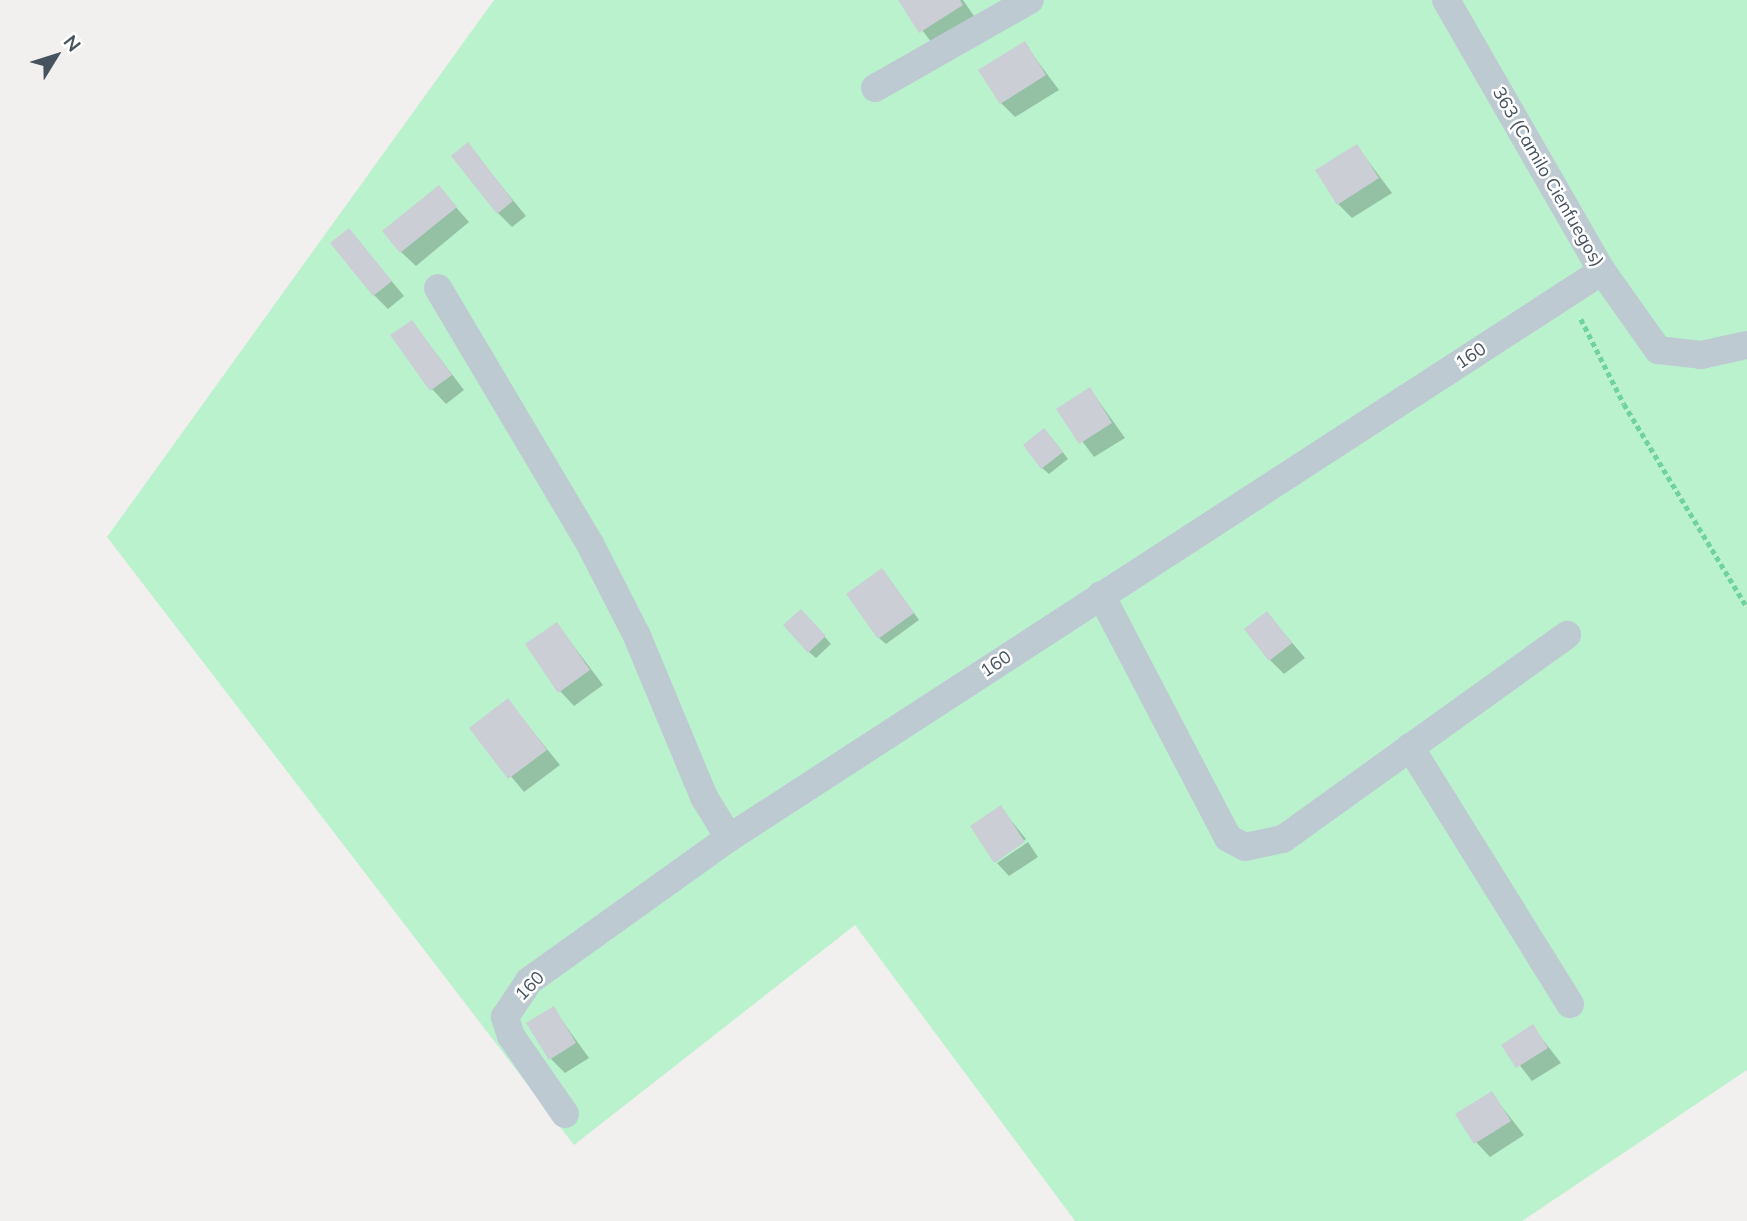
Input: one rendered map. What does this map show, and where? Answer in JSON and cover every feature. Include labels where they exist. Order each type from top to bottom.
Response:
[{"type":"street","points":[[875,88],[1030,0]]},
{"type":"street","name":"363 (Camilo Cienfuegos)","points":[[1446,0],[1602,271],[1658,350],[1702,355],[1747,345]]},
{"type":"street","name":"160","points":[[565,1114],[511,1036],[505,1017],[514,999],[529,981],[729,838],[1602,271]]},
{"type":"street","points":[[439,288],[590,544],[637,636],[704,797],[729,838]]},
{"type":"street","points":[[1101,595],[1228,838],[1245,847],[1283,839],[1567,635]]},
{"type":"street","points":[[1410,747],[1570,1004]]},
{"type":"path","points":[[1568,293],[1624,404],[1747,607]]},
{"type":"green space","points":[[494,0],[1747,0],[1747,1070],[1522,1221],[1075,1221],[855,925],[574,1145],[107,537]]},
{"type":"building","points":[[898,0],[960,0],[963,5],[919,33]]},
{"type":"building","points":[[1025,41],[1046,75],[1000,104],[978,70]]},
{"type":"building","points":[[468,142],[513,201],[497,214],[451,156]]},
{"type":"building","points":[[1357,144],[1379,178],[1337,205],[1315,170]]},
{"type":"building","points":[[439,185],[457,207],[400,253],[382,231]]},
{"type":"building","points":[[349,228],[392,281],[373,296],[330,243]]},
{"type":"building","points":[[412,320],[452,375],[430,391],[390,335]]},
{"type":"building","points":[[1090,387],[1112,423],[1079,444],[1056,409]]},
{"type":"building","points":[[1044,428],[1063,452],[1041,469],[1023,445]]},
{"type":"building","points":[[882,568],[914,613],[878,639],[846,594]]},
{"type":"building","points":[[801,609],[826,636],[808,653],[783,625]]},
{"type":"building","points":[[1267,611],[1292,643],[1269,661],[1244,629]]},
{"type":"building","points":[[557,622],[590,670],[558,693],[525,644]]},
{"type":"building","points":[[508,698],[547,750],[508,779],[469,728]]},
{"type":"building","points":[[1001,805],[1025,842],[994,863],[970,826]]},
{"type":"building","points":[[554,1006],[576,1043],[549,1060],[526,1023]]},
{"type":"building","points":[[1533,1024],[1548,1048],[1516,1068],[1501,1045]]},
{"type":"building","points":[[1492,1091],[1511,1121],[1474,1144],[1455,1114]]}]
